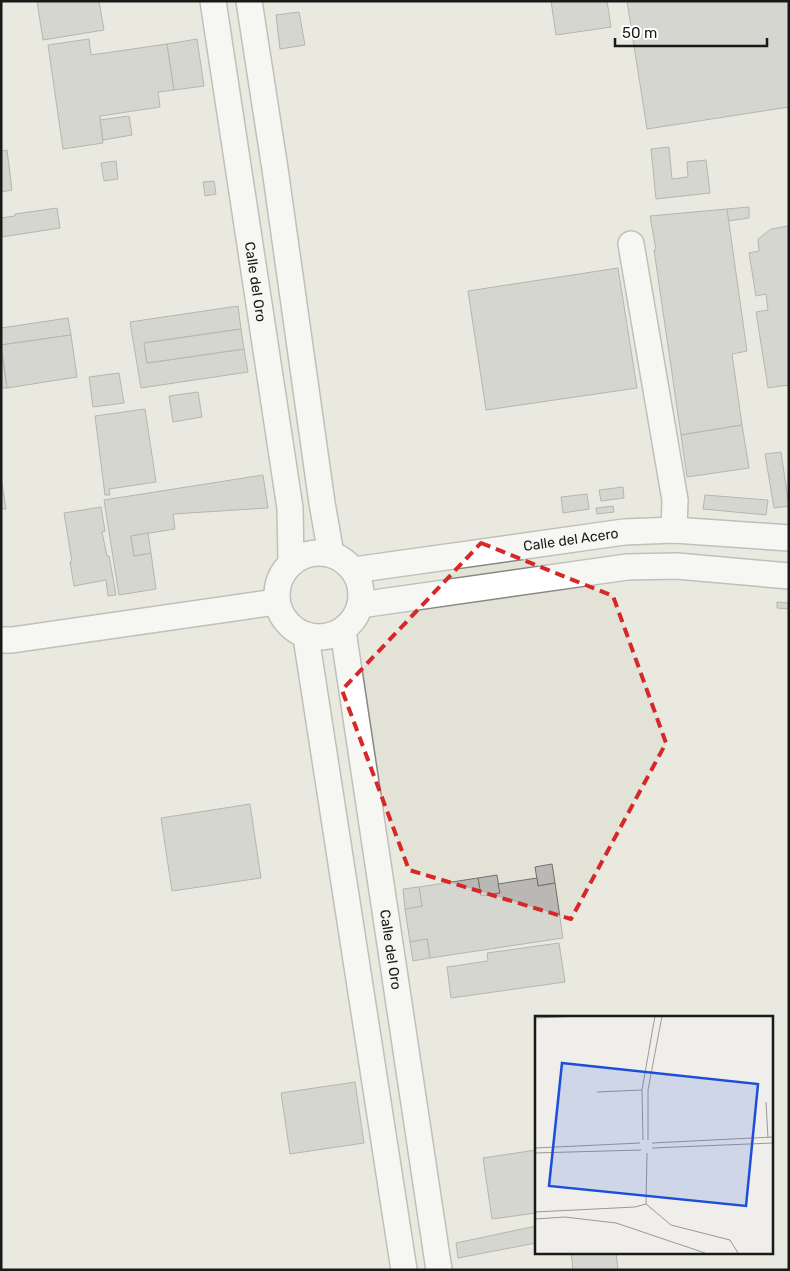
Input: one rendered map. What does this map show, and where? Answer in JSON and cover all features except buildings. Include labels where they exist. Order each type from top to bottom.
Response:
[{"type":"street","name":"Calle del Oro","points":[[213,1],[290,508],[291,562]]},
{"type":"street","points":[[249,1],[331,554]]},
{"type":"street","points":[[631,244],[675,500],[674,530]]},
{"type":"street","name":"Calle del Acero","points":[[354,570],[624,532],[674,530],[789,538]]},
{"type":"street","points":[[310,553],[331,554],[344,560],[354,570],[360,587],[360,605],[354,620],[343,631],[325,638],[306,636],[292,629],[282,617],[276,602],[276,587],[282,573],[291,562],[310,553]]},
{"type":"street","points":[[360,605],[627,567],[677,566],[789,576]]},
{"type":"street","points":[[1,640],[12,640],[276,602]]},
{"type":"street","name":"Calle del Oro","points":[[343,631],[439,1270]]},
{"type":"street","points":[[306,636],[404,1270]]},
{"type":"highlighted area","points":[[481,543],[613,596],[666,743],[571,919],[409,870],[342,690]]},
{"type":"shaded area","points":[[1,1],[789,1],[789,1270],[1,1270]]}]
